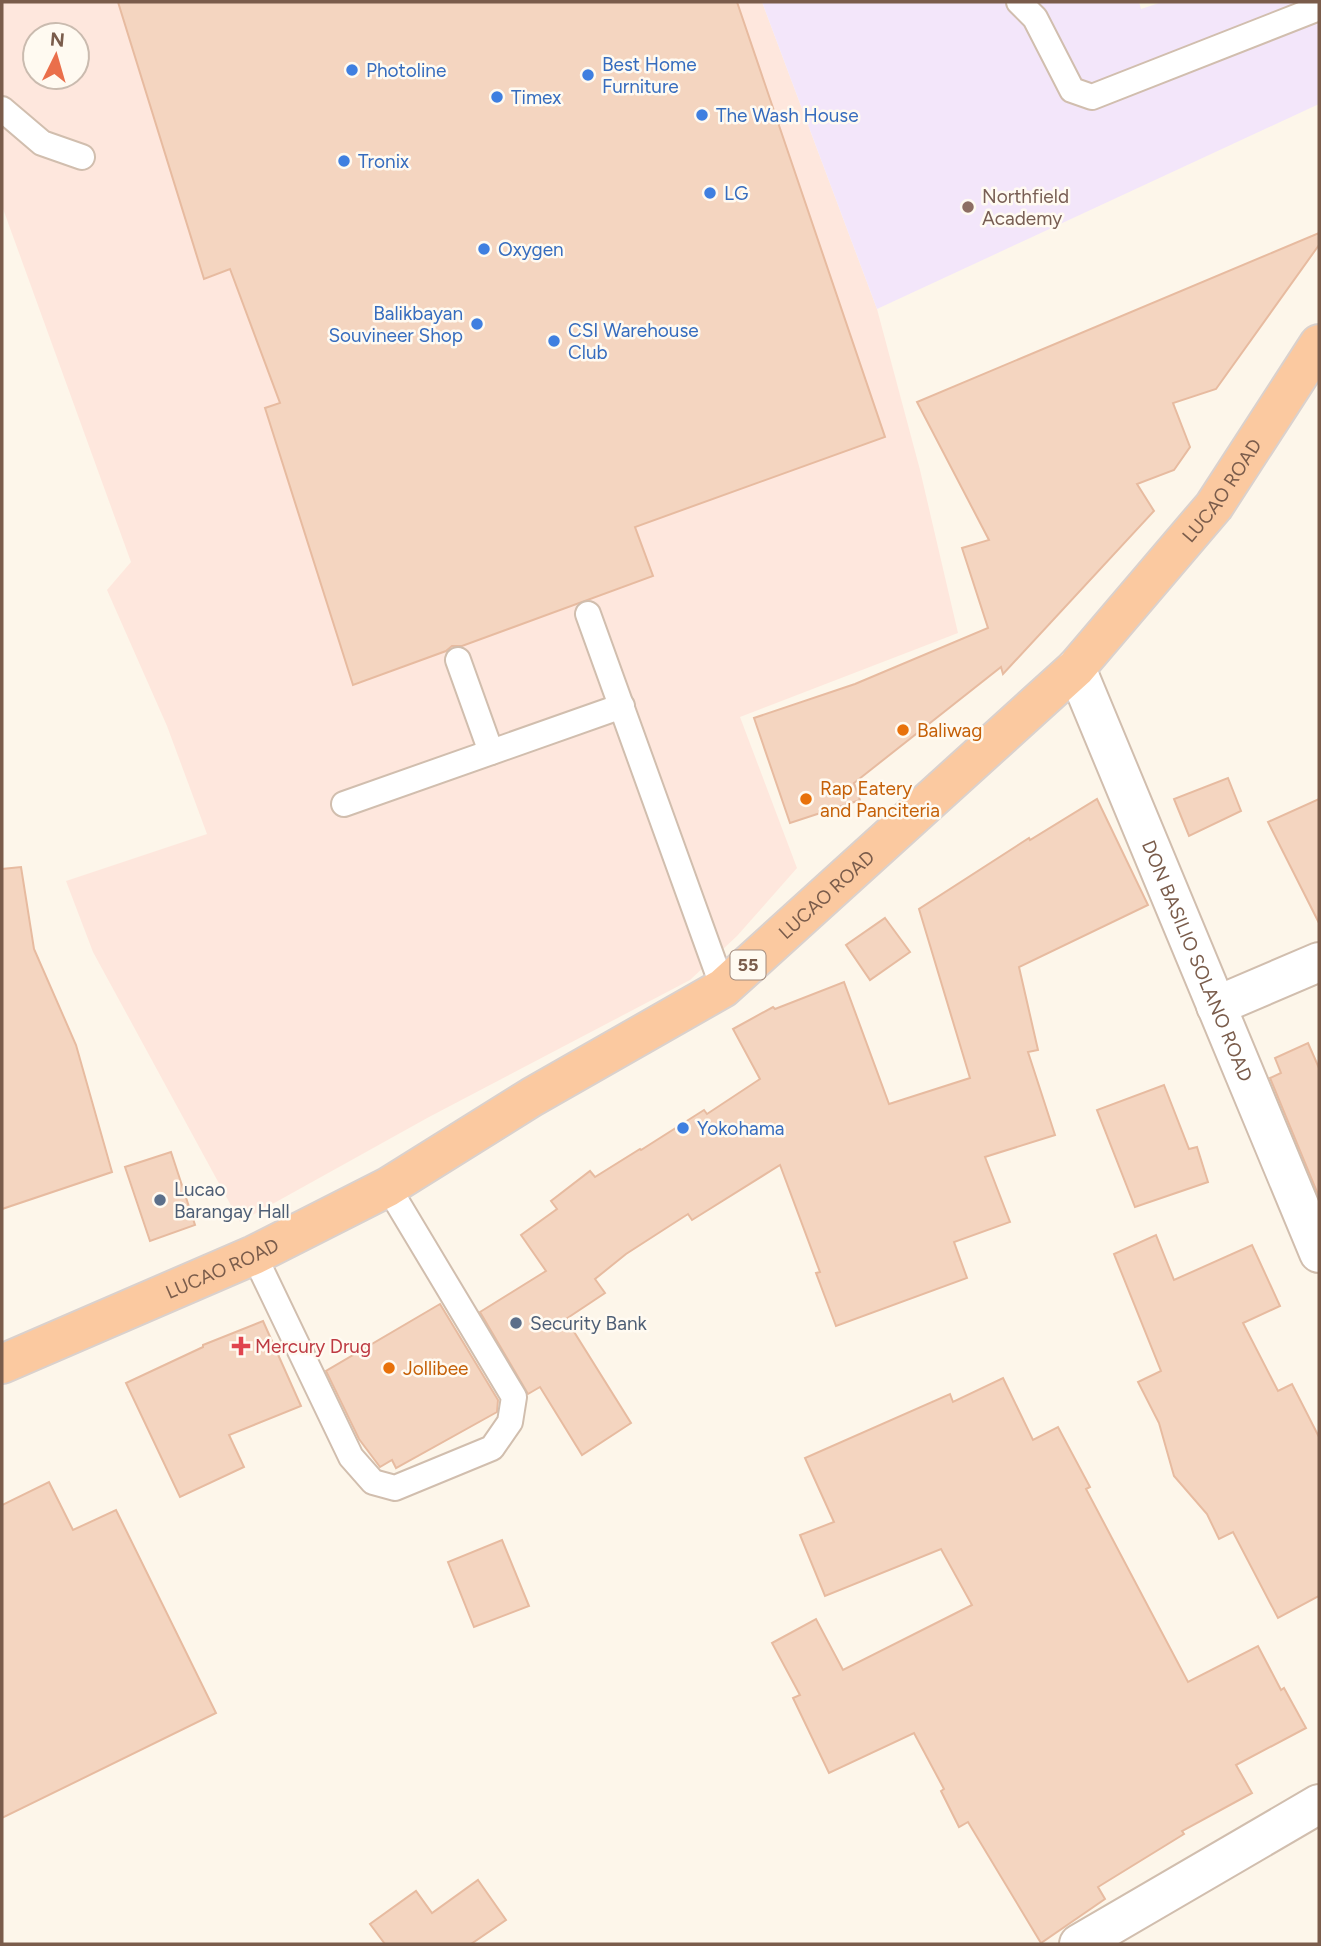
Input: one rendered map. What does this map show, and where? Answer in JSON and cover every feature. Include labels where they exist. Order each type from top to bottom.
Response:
[{"type":"highway","name":"LUCAO ROAD","points":[[2,1364],[254,1255],[388,1187],[532,1097],[723,988],[1076,668],[1214,506],[1319,344]]},
{"type":"street","name":"DON BASILIO SOLANO ROAD","points":[[1076,668],[1319,1253]]},
{"type":"street","points":[[1216,1006],[1319,962]]},
{"type":"street","points":[[1079,1944],[1319,1804]]},
{"type":"lane","points":[[1019,2],[1035,18],[1072,90],[1092,97],[1319,8]]},
{"type":"lane","points":[[2,109],[42,143],[82,157]]},
{"type":"lane","points":[[588,614],[723,988]]},
{"type":"lane","points":[[458,660],[491,752]]},
{"type":"lane","points":[[344,804],[622,706]]},
{"type":"lane","points":[[254,1255],[351,1457],[373,1482],[395,1488],[492,1448],[510,1422],[514,1397],[388,1187]]},
{"type":"shaded area","points":[[2,2],[762,2],[877,309],[920,470],[958,633],[740,717],[797,868],[737,936],[690,980],[429,1117],[240,1222],[93,952],[66,881],[207,834],[167,726],[107,590],[131,562],[2,206]]},
{"type":"shaded area","name":"Northfield Academy","points":[[762,2],[1139,2],[1141,9],[1162,2],[1319,2],[1319,104],[877,309]]},
{"type":"building","name":"CSI Warehouse Club","points":[[118,2],[737,2],[885,437],[635,527],[653,576],[462,646],[452,646],[446,651],[353,685],[265,408],[280,403],[230,269],[204,279]]},
{"type":"building","points":[[1319,233],[1319,245],[1216,389],[1173,403],[1190,447],[1174,470],[1137,484],[1154,511],[1003,674],[1001,667],[854,783],[860,800],[790,823],[754,718],[855,684],[988,628],[962,548],[989,540],[917,402]]},
{"type":"building","points":[[1228,778],[1241,811],[1189,836],[1174,799]]},
{"type":"building","points":[[1097,799],[1148,905],[1019,967],[1038,1050],[1028,1052],[1055,1135],[985,1157],[1010,1222],[954,1242],[967,1278],[836,1326],[816,1273],[820,1272],[780,1165],[692,1220],[688,1214],[626,1254],[595,1279],[605,1293],[566,1319],[631,1423],[582,1455],[540,1387],[528,1394],[480,1312],[546,1271],[521,1235],[557,1209],[551,1201],[590,1171],[595,1177],[704,1110],[707,1114],[760,1079],[733,1029],[773,1007],[775,1009],[844,982],[889,1104],[970,1078],[919,909],[1029,838],[1030,840]]},
{"type":"building","points":[[1319,799],[1319,923],[1268,822]]},
{"type":"building","points":[[21,867],[34,949],[76,1045],[112,1172],[2,1209],[2,869]]},
{"type":"building","points":[[885,918],[910,952],[870,980],[846,945]]},
{"type":"building","points":[[1308,1043],[1319,1068],[1319,1197],[1270,1078],[1281,1073],[1275,1058]]},
{"type":"building","points":[[1164,1085],[1189,1149],[1197,1147],[1208,1182],[1135,1207],[1097,1110]]},
{"type":"building","points":[[171,1152],[195,1225],[150,1241],[125,1167]]},
{"type":"building","points":[[1156,1235],[1174,1280],[1252,1245],[1280,1306],[1243,1323],[1278,1391],[1292,1384],[1319,1437],[1319,1596],[1278,1618],[1233,1532],[1219,1539],[1207,1514],[1174,1476],[1159,1423],[1138,1382],[1161,1371],[1114,1254]]},
{"type":"building","points":[[440,1304],[498,1400],[497,1412],[396,1468],[392,1460],[380,1467],[359,1439],[326,1371]]},
{"type":"building","points":[[263,1321],[301,1406],[229,1435],[244,1467],[180,1497],[126,1383],[203,1345]]},
{"type":"building","points":[[1003,1378],[1033,1440],[1058,1427],[1090,1487],[1086,1489],[1188,1682],[1258,1646],[1281,1690],[1284,1688],[1306,1728],[1236,1765],[1252,1793],[1182,1831],[1184,1834],[1098,1887],[1105,1899],[1041,1943],[968,1822],[959,1827],[941,1791],[944,1789],[914,1733],[829,1773],[793,1698],[800,1695],[772,1643],[816,1619],[843,1670],[972,1605],[941,1549],[825,1596],[800,1535],[834,1522],[805,1458],[950,1394],[953,1402]]},
{"type":"building","points":[[49,1482],[73,1530],[116,1510],[216,1713],[2,1818],[2,1505]]},
{"type":"building","points":[[502,1540],[529,1606],[474,1627],[448,1562]]},
{"type":"building","points":[[478,1880],[506,1920],[471,1944],[385,1944],[370,1924],[416,1891],[432,1913]]},
{"type":"place","name":"Photoline","points":[[352,70]]},
{"type":"place","name":"Best Home Furniture","points":[[588,75]]},
{"type":"place","name":"Timex","points":[[497,97]]},
{"type":"place","name":"The Wash House","points":[[702,115]]},
{"type":"place","name":"Tronix","points":[[344,161]]},
{"type":"place","name":"LG","points":[[710,193]]},
{"type":"place","name":"Northfield Academy","points":[[968,207]]},
{"type":"place","name":"Oxygen","points":[[484,249]]},
{"type":"place","name":"Balikbayan Souvineer Shop","points":[[477,324]]},
{"type":"place","name":"CSI Warehouse Club","points":[[554,341]]},
{"type":"place","name":"Baliwag","points":[[903,730]]},
{"type":"place","name":"Rap Eatery and Panciteria","points":[[806,799]]},
{"type":"place","name":"Yokohama","points":[[683,1128]]},
{"type":"place","name":"Lucao Barangay Hall","points":[[160,1200]]},
{"type":"place","name":"Security Bank","points":[[516,1323]]},
{"type":"place","name":"Mercury Drug","points":[[241,1346]]},
{"type":"place","name":"Jollibee","points":[[389,1368]]}]
